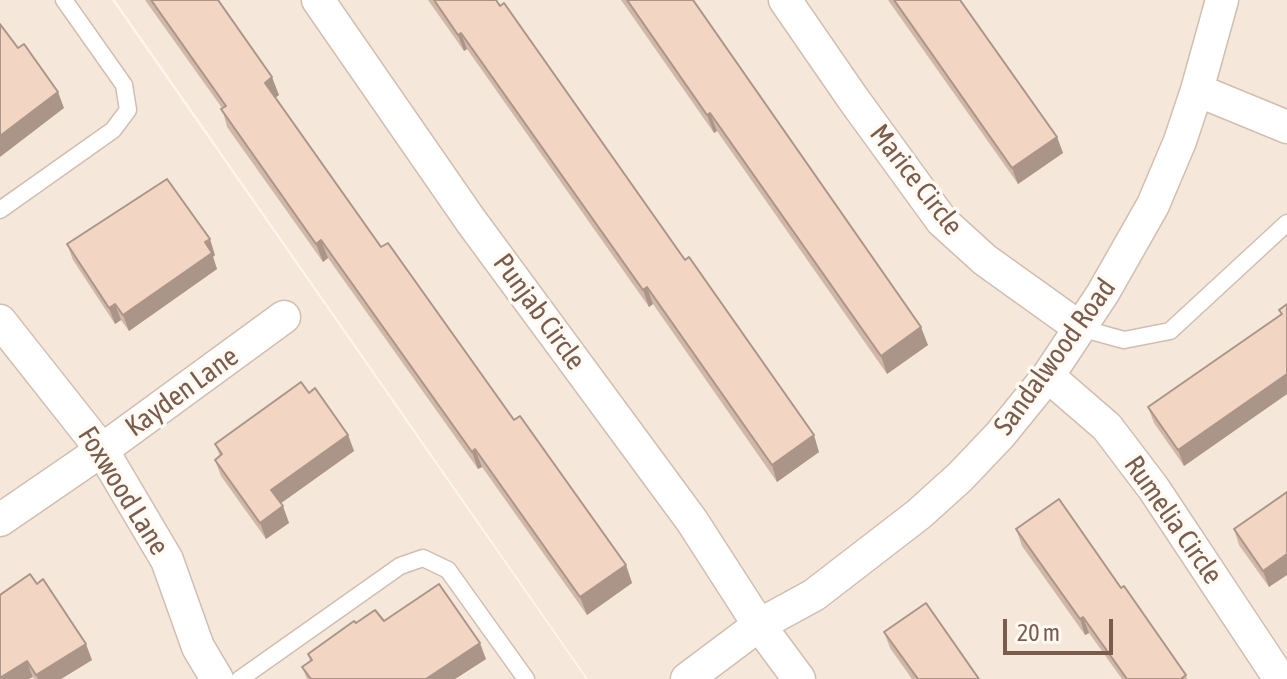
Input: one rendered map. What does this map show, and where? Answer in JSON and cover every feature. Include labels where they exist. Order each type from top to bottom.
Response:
[{"type":"street","name":"Punjab Circle","points":[[318,0],[471,221],[692,521],[759,625],[799,679]]},
{"type":"street","name":"Marice Circle","points":[[785,0],[942,221],[985,260],[1080,328]]},
{"type":"street","name":"Sandalwood Road","points":[[687,679],[759,625],[814,595],[919,514],[1000,435],[1048,376],[1103,293],[1153,205],[1180,141],[1222,0]]},
{"type":"street","points":[[1197,90],[1287,127]]},
{"type":"street","name":"Kayden Lane","points":[[0,520],[284,317]]},
{"type":"street","name":"Foxwood Lane","points":[[0,321],[102,450],[167,560],[198,647],[217,679]]},
{"type":"street","name":"Rumelia Circle","points":[[1048,376],[1107,427],[1145,477],[1281,679],[1287,675]]},
{"type":"lane","points":[[0,210],[113,130],[128,110],[124,85],[64,0]]},
{"type":"lane","points":[[1080,328],[1124,340],[1170,331],[1287,223]]},
{"type":"lane","points":[[240,679],[400,566],[423,558],[448,570],[526,679]]},
{"type":"shaded area","points":[[0,0],[112,0],[586,679],[0,679]]},
{"type":"shaded area","points":[[115,0],[1287,0],[1287,679],[588,679]]},
{"type":"building","points":[[151,0],[218,0],[272,77],[265,83],[381,247],[388,243],[514,420],[520,416],[626,565],[580,597],[321,240],[316,244],[221,109],[226,106]]},
{"type":"building","points":[[434,0],[496,0],[500,6],[504,3],[685,260],[689,257],[814,435],[772,465],[647,287],[643,290],[461,33],[458,35]]},
{"type":"building","points":[[627,0],[693,0],[921,327],[881,356]]},
{"type":"building","points":[[894,0],[960,0],[1057,137],[1012,168]]},
{"type":"building","points":[[0,24],[18,48],[24,44],[58,92],[0,136]]},
{"type":"building","points":[[167,179],[210,239],[205,242],[212,253],[123,315],[115,304],[109,308],[67,244]]},
{"type":"building","points":[[1287,304],[1287,374],[1178,450],[1148,407],[1282,314],[1279,310]]},
{"type":"building","points":[[301,382],[309,393],[315,388],[348,435],[271,490],[283,506],[260,523],[215,460],[222,454],[215,444]]},
{"type":"building","points":[[1287,492],[1287,554],[1263,571],[1234,529]]},
{"type":"building","points":[[1059,499],[1186,675],[1183,679],[1127,679],[1016,529]]},
{"type":"building","points":[[30,574],[37,584],[43,579],[86,644],[36,675],[27,661],[0,678],[0,595]]},
{"type":"building","points":[[439,584],[480,643],[426,679],[311,679],[302,667],[312,660],[308,654],[354,621],[356,623],[375,610],[384,621]]},
{"type":"building","points":[[926,603],[979,679],[918,679],[884,632]]}]
